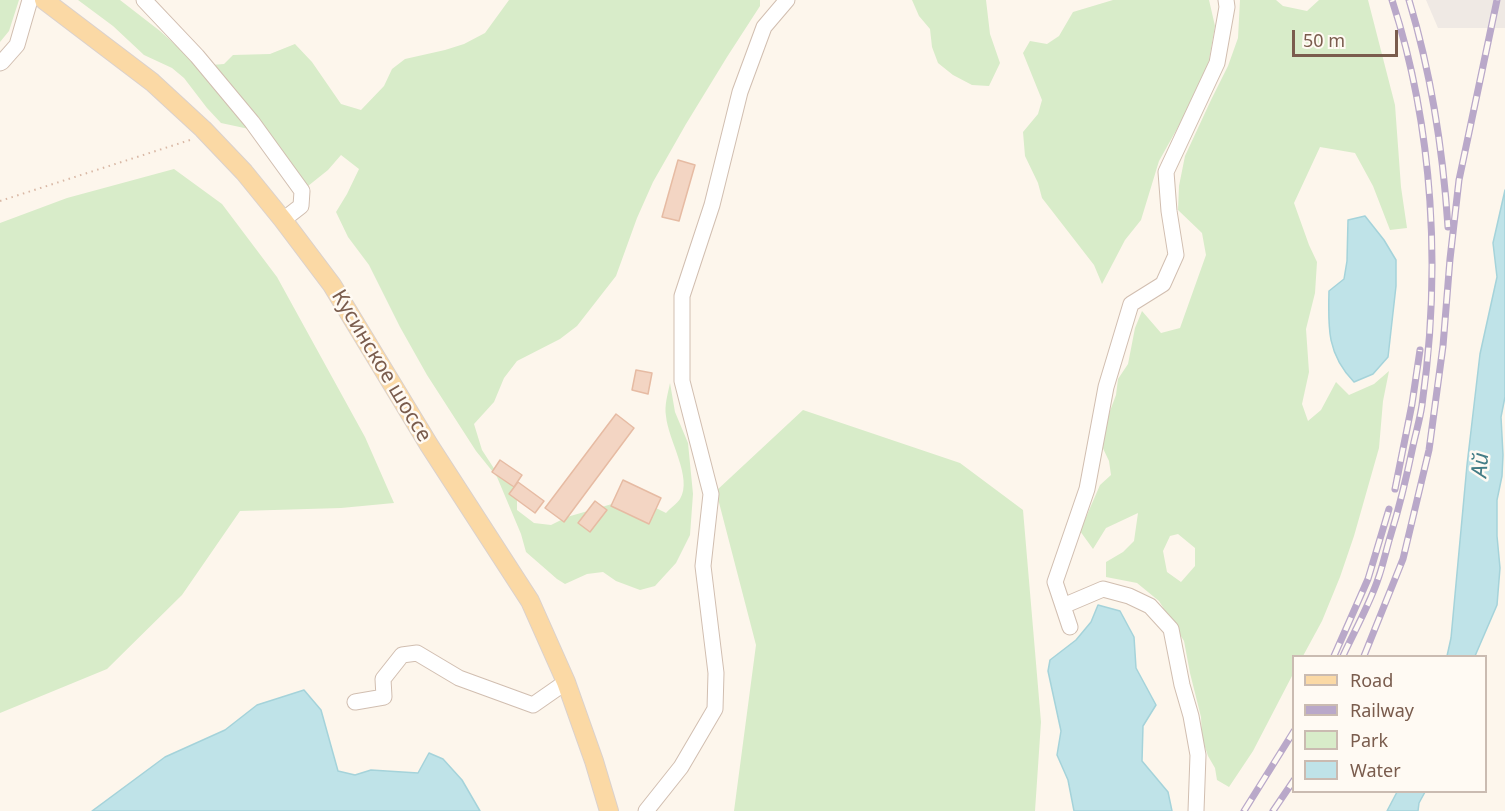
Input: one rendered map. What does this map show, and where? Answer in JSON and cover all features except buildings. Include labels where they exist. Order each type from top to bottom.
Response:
[{"type":"main road","name":"Кусинское шоссе","points":[[44,0],[152,82],[203,129],[244,172],[332,285],[429,446],[530,602],[566,682],[594,760],[609,811]]},
{"type":"street","points":[[0,63],[17,45],[30,0]]},
{"type":"street","points":[[144,0],[204,64],[252,122],[302,191],[302,206],[283,220]]},
{"type":"street","points":[[646,811],[681,767],[715,709],[716,674],[703,566],[711,495],[682,381],[682,296],[712,206],[740,92],[764,27],[787,0]]},
{"type":"street","points":[[1070,627],[1055,582],[1087,489],[1106,387],[1131,304],[1163,284],[1176,255],[1166,172],[1217,63],[1227,7],[1226,0]]},
{"type":"street","points":[[1063,606],[1103,589],[1129,596],[1150,606],[1171,629],[1198,755],[1196,811]]},
{"type":"street","points":[[355,702],[384,698],[382,679],[402,655],[417,653],[459,678],[533,705],[566,682]]},
{"type":"path","points":[[0,201],[190,140],[203,129]]},
{"type":"shaded area","points":[[1426,0],[1505,0],[1505,28],[1438,28]]},
{"type":"green space","points":[[0,0],[19,0],[9,31],[0,42]]},
{"type":"green space","points":[[78,0],[120,0],[160,31],[199,66],[224,64],[233,55],[270,54],[295,44],[312,62],[341,104],[361,110],[384,86],[392,69],[405,59],[464,44],[485,33],[509,0],[760,0],[760,6],[686,124],[653,182],[616,276],[577,326],[560,339],[517,361],[504,378],[494,402],[474,424],[482,450],[495,470],[517,491],[517,510],[534,523],[551,525],[567,517],[612,504],[650,505],[666,513],[680,499],[684,481],[666,416],[670,383],[675,412],[688,443],[693,494],[690,535],[676,563],[655,586],[640,590],[616,581],[603,572],[587,574],[565,584],[526,552],[521,534],[497,477],[476,451],[427,375],[369,265],[348,237],[336,212],[359,169],[341,155],[328,170],[308,186],[282,155],[249,129],[221,123],[184,78],[172,68],[144,55],[113,26]]},
{"type":"green space","points":[[912,0],[986,0],[990,34],[1000,63],[989,86],[972,85],[953,75],[938,63],[932,47],[930,29],[919,16]]},
{"type":"green space","points":[[1113,0],[1209,0],[1215,26],[1206,77],[1159,161],[1141,220],[1125,240],[1102,284],[1094,265],[1042,198],[1038,183],[1025,156],[1023,132],[1038,114],[1042,100],[1023,53],[1030,41],[1047,44],[1059,36],[1073,12]]},
{"type":"green space","points":[[1240,0],[1276,0],[1283,6],[1307,11],[1319,0],[1368,0],[1395,105],[1401,187],[1407,228],[1390,230],[1373,186],[1355,153],[1320,147],[1294,203],[1317,262],[1315,293],[1306,329],[1309,372],[1302,404],[1308,421],[1321,410],[1336,382],[1349,395],[1374,384],[1389,371],[1383,401],[1379,448],[1354,536],[1322,621],[1304,655],[1292,655],[1292,676],[1253,751],[1229,787],[1217,780],[1215,768],[1202,738],[1201,717],[1184,641],[1159,601],[1137,583],[1106,577],[1106,562],[1123,552],[1134,541],[1138,513],[1106,528],[1093,549],[1080,531],[1100,485],[1111,475],[1109,461],[1099,440],[1116,395],[1118,379],[1128,364],[1135,328],[1142,311],[1161,333],[1180,328],[1206,255],[1202,233],[1178,210],[1179,186],[1185,156],[1228,66],[1238,38]],"holes":[[[1178,534],[1195,548],[1195,566],[1181,582],[1167,572],[1163,551],[1170,536]]]},
{"type":"green space","points":[[174,169],[222,204],[277,277],[365,437],[394,503],[341,508],[240,511],[182,595],[107,669],[0,713],[0,223],[67,198]]},
{"type":"green space","points":[[803,410],[960,463],[1023,510],[1041,722],[1035,811],[734,811],[756,645],[716,491]]},
{"type":"water","name":"Ай","points":[[1505,190],[1505,397],[1501,417],[1502,476],[1497,500],[1500,568],[1497,605],[1475,655],[1447,655],[1451,638],[1480,354],[1497,277],[1493,243]]},
{"type":"water","points":[[1365,216],[1396,260],[1396,286],[1388,357],[1373,374],[1354,382],[1345,372],[1334,351],[1329,329],[1329,291],[1344,279],[1348,220]]},
{"type":"water","points":[[1098,605],[1120,611],[1134,637],[1136,668],[1156,705],[1143,726],[1142,761],[1168,792],[1172,811],[1074,811],[1068,780],[1057,755],[1061,731],[1048,671],[1050,660],[1076,640],[1091,622]]},
{"type":"water","points":[[304,690],[321,710],[338,771],[355,775],[371,770],[418,773],[429,753],[443,759],[462,780],[480,811],[92,811],[165,757],[225,730],[257,705]]},
{"type":"water","points":[[1396,793],[1424,793],[1418,811],[1387,811]]},
{"type":"railway","points":[[1343,655],[1381,570],[1406,479],[1420,415],[1428,355],[1432,252],[1425,150],[1417,99],[1392,0]]},
{"type":"railway","points":[[1409,0],[1424,56],[1435,112],[1448,227]]},
{"type":"railway","points":[[1364,655],[1403,559],[1429,450],[1443,346],[1459,180],[1497,0]]},
{"type":"railway","points":[[1395,489],[1420,350]]},
{"type":"railway","points":[[1334,655],[1368,579],[1389,509]]},
{"type":"railway","points":[[1244,811],[1292,734]]},
{"type":"railway","points":[[1273,811],[1292,783]]}]
